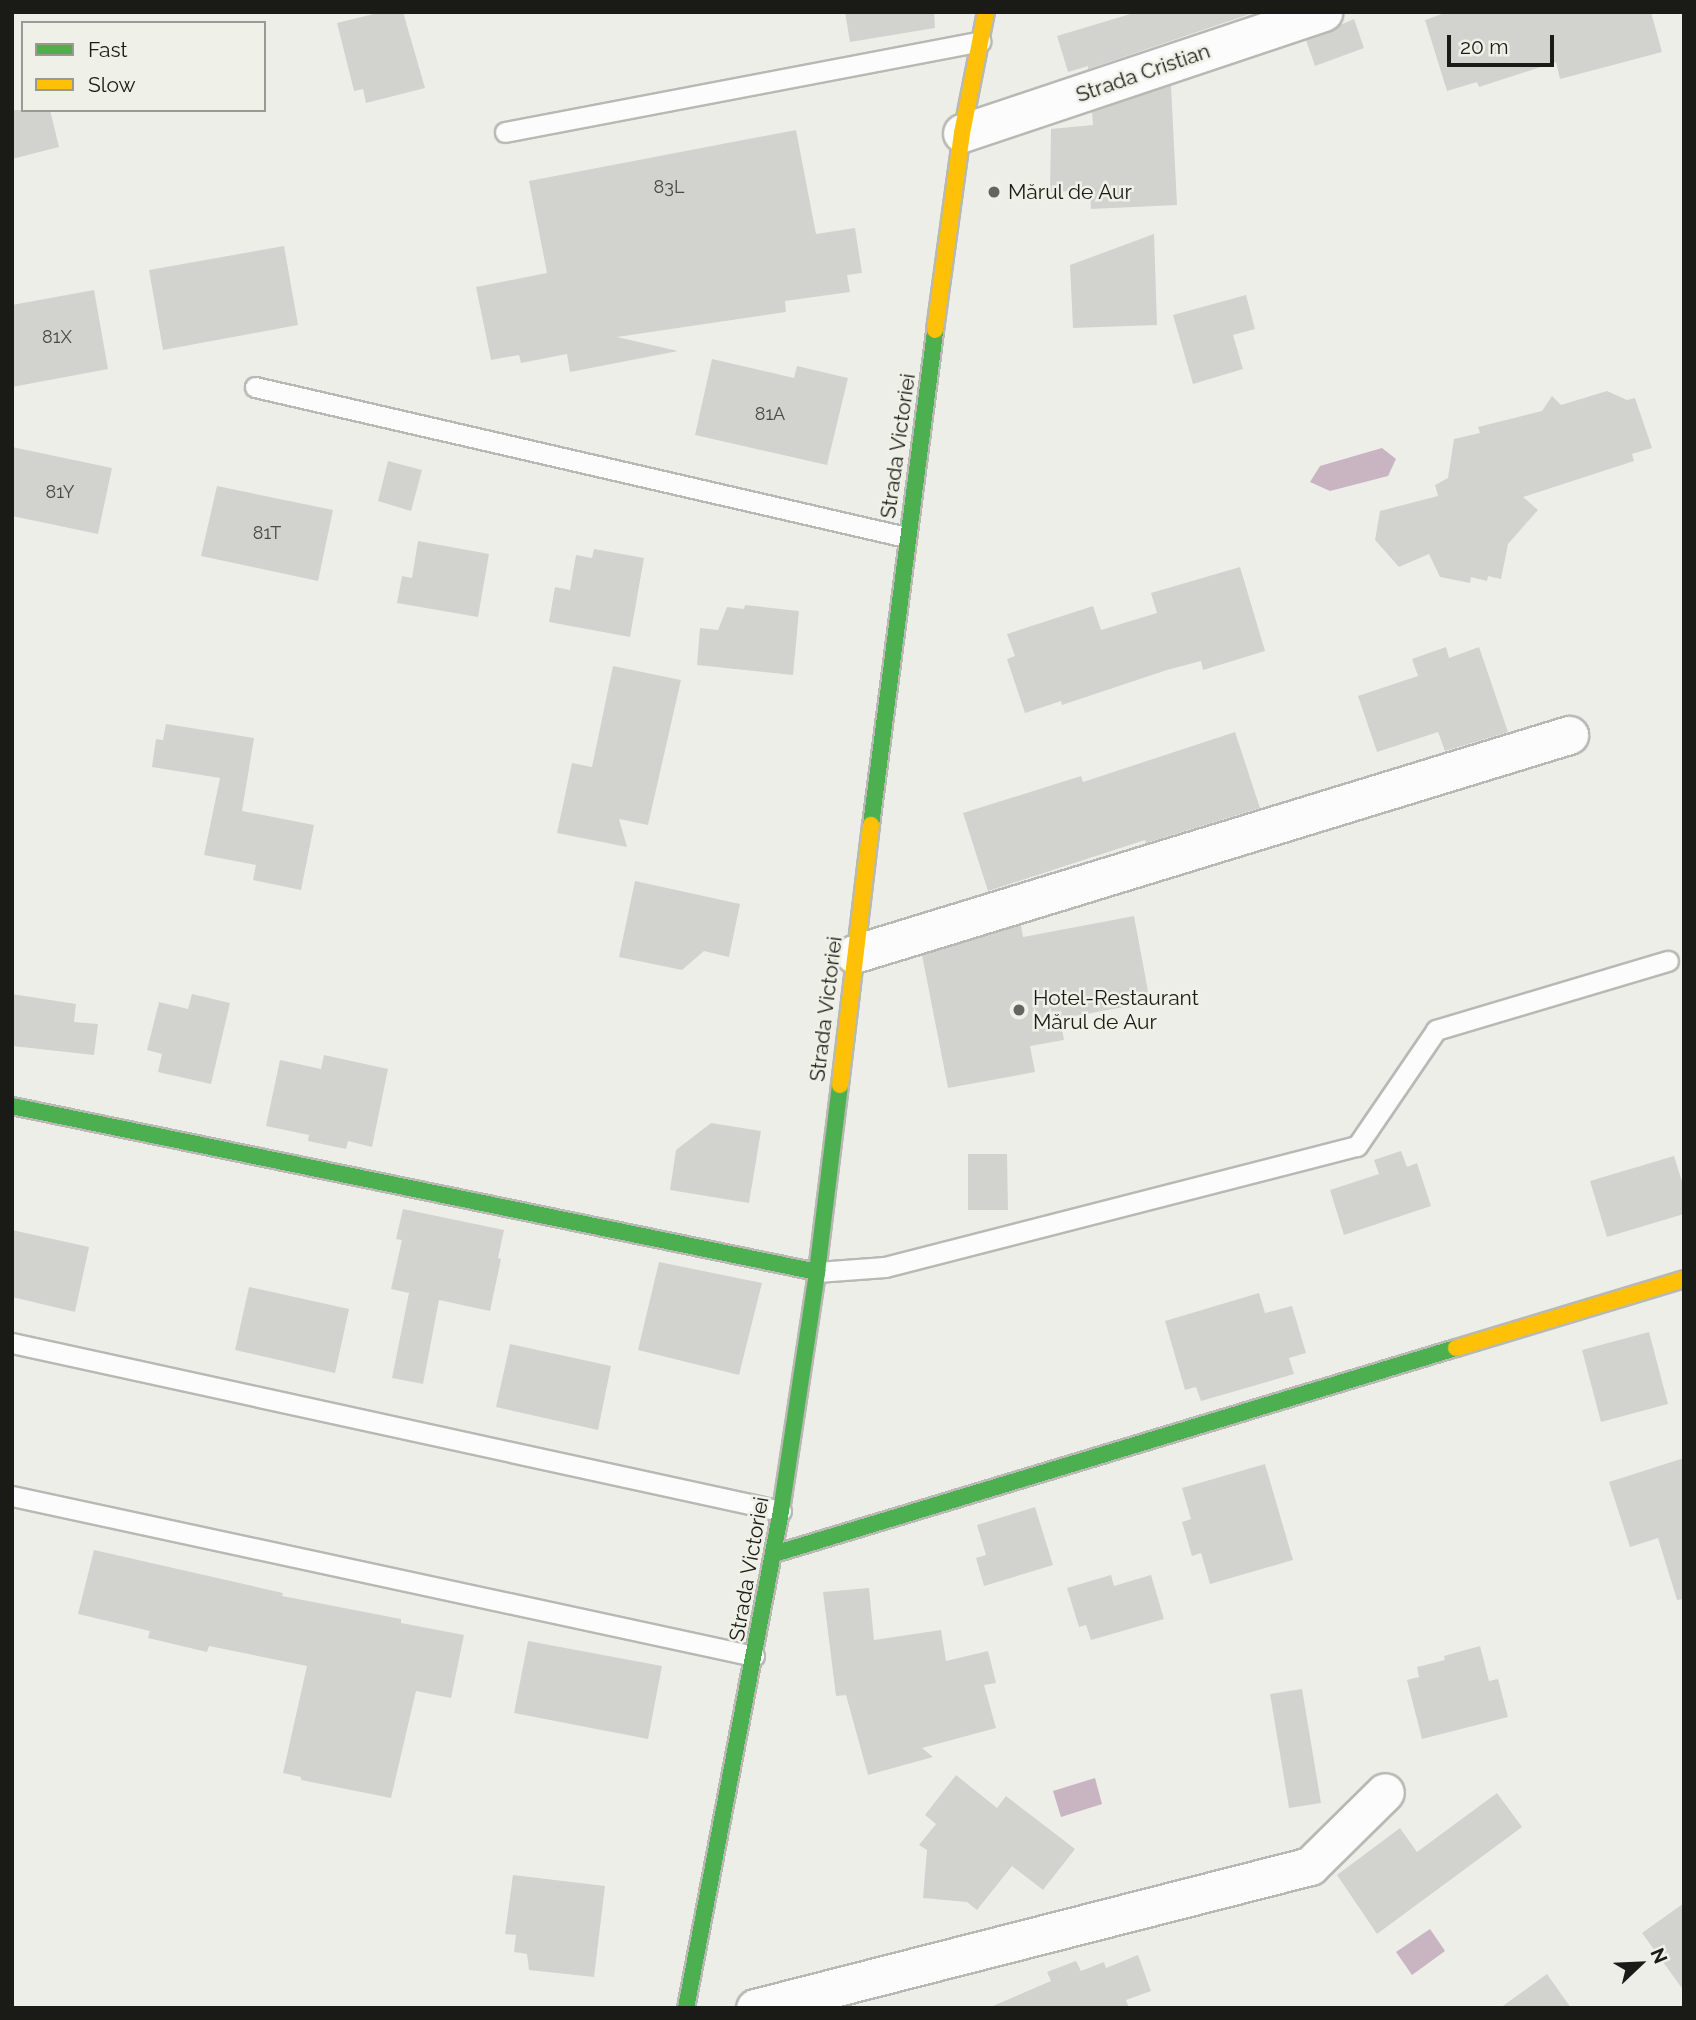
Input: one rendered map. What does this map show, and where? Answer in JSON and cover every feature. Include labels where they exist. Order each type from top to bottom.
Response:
[{"type":"street","name":"Strada Victoriei","points":[[686,2008],[774,1554],[817,1272],[906,537],[962,133],[986,12]]},
{"type":"street","name":"Strada Cristian","points":[[962,133],[1323,12]]},
{"type":"street","points":[[854,954],[1569,735]]},
{"type":"street","points":[[12,1106],[817,1272]]},
{"type":"street","points":[[774,1554],[1683,1282]]},
{"type":"street","points":[[755,2008],[1310,1866],[1385,1792]]},
{"type":"lane","points":[[505,132],[980,41]]},
{"type":"lane","points":[[255,387],[906,537]]},
{"type":"lane","points":[[817,1272],[885,1267],[1357,1146],[1436,1031],[1668,961]]},
{"type":"lane","points":[[12,1343],[781,1511]]},
{"type":"lane","points":[[12,1496],[754,1656]]},
{"type":"shaded area","points":[[1382,448],[1396,459],[1388,476],[1330,491],[1310,482],[1320,466]]},
{"type":"shaded area","points":[[1095,1778],[1102,1804],[1061,1817],[1053,1791]]},
{"type":"shaded area","points":[[1430,1929],[1445,1951],[1412,1975],[1396,1952]]},
{"type":"building","points":[[382,12],[403,12],[425,88],[366,103],[363,89],[354,91],[337,23]]},
{"type":"building","points":[[845,12],[934,12],[935,28],[850,42]]},
{"type":"building","points":[[1137,12],[1256,12],[1088,69],[1088,66],[1068,72],[1057,36]]},
{"type":"building","points":[[1448,12],[1651,12],[1662,52],[1560,79],[1556,62],[1479,87],[1477,82],[1447,91],[1425,20]]},
{"type":"building","points":[[1354,19],[1364,48],[1315,66],[1306,40]]},
{"type":"building","points":[[1171,85],[1177,205],[1091,209],[1090,190],[1050,192],[1051,129],[1093,125],[1092,112]]},
{"type":"building","points":[[12,110],[50,112],[59,147],[12,159]]},
{"type":"building","points":[[796,130],[816,234],[855,228],[862,273],[847,275],[850,292],[785,301],[786,312],[617,337],[678,351],[570,372],[567,354],[521,363],[519,355],[491,360],[476,287],[547,273],[529,181]]},
{"type":"building","points":[[1154,234],[1157,325],[1073,328],[1070,265]]},
{"type":"building","points":[[284,246],[298,325],[163,350],[149,270]]},
{"type":"building","points":[[94,290],[108,369],[12,387],[12,305]]},
{"type":"building","points":[[1246,295],[1255,329],[1233,335],[1243,369],[1193,384],[1173,315]]},
{"type":"building","points":[[712,359],[794,378],[797,366],[848,378],[827,465],[695,435]]},
{"type":"building","points":[[1607,391],[1627,400],[1635,398],[1652,448],[1632,454],[1634,461],[1523,497],[1538,510],[1508,544],[1501,579],[1488,576],[1487,581],[1471,577],[1470,583],[1440,577],[1429,554],[1399,567],[1375,540],[1380,511],[1438,496],[1435,485],[1448,478],[1454,439],[1480,433],[1478,427],[1542,411],[1552,396],[1561,405]]},
{"type":"building","points":[[12,447],[112,468],[98,534],[12,516]]},
{"type":"building","points":[[388,461],[422,470],[411,511],[378,501]]},
{"type":"building","points":[[217,486],[333,510],[318,581],[201,556]]},
{"type":"building","points":[[418,541],[489,554],[478,617],[397,603],[402,576],[412,578]]},
{"type":"building","points":[[594,549],[644,558],[630,637],[549,622],[555,587],[570,590],[576,555],[592,558]]},
{"type":"building","points":[[1240,567],[1265,651],[1203,670],[1201,661],[1062,705],[1061,701],[1025,713],[1007,659],[1015,656],[1007,634],[1093,606],[1101,630],[1157,613],[1151,593]]},
{"type":"building","points":[[745,605],[799,611],[793,675],[697,665],[700,628],[718,630],[727,607],[744,609]]},
{"type":"building","points":[[1446,647],[1449,658],[1479,647],[1508,732],[1445,751],[1438,732],[1377,752],[1358,696],[1418,676],[1412,659]]},
{"type":"building","points":[[613,666],[681,680],[648,825],[619,819],[627,847],[557,833],[572,763],[592,767]]},
{"type":"building","points":[[166,724],[254,738],[242,811],[314,825],[301,890],[253,880],[256,865],[204,855],[220,778],[152,767],[156,739],[163,740]]},
{"type":"building","points":[[1235,732],[1260,808],[1146,843],[1145,840],[988,891],[963,813],[1081,776],[1083,782]]},
{"type":"building","points":[[635,881],[740,904],[729,957],[704,951],[682,970],[619,957]]},
{"type":"building","name":"Hotel-Restaurant Mărul de Aur","points":[[1134,916],[1150,1002],[1060,1019],[1064,1040],[1030,1046],[1035,1072],[948,1088],[922,955],[1021,925],[1023,937]]},
{"type":"building","points":[[12,994],[76,1004],[74,1022],[98,1024],[94,1055],[12,1046]]},
{"type":"building","points":[[192,994],[230,1003],[211,1084],[158,1072],[162,1054],[147,1050],[159,1002],[188,1009]]},
{"type":"building","points":[[324,1055],[388,1069],[372,1147],[348,1141],[346,1149],[308,1141],[309,1135],[266,1126],[280,1060],[321,1069]]},
{"type":"building","points":[[711,1123],[761,1131],[749,1203],[670,1190],[676,1150]]},
{"type":"building","points":[[1401,1151],[1407,1167],[1417,1163],[1431,1206],[1344,1235],[1330,1190],[1379,1174],[1374,1160]]},
{"type":"building","points":[[968,1154],[1007,1154],[1008,1210],[968,1210]]},
{"type":"building","points":[[1674,1156],[1684,1188],[1684,1214],[1607,1237],[1590,1181]]},
{"type":"building","points":[[403,1209],[504,1230],[490,1311],[439,1300],[423,1384],[392,1378],[409,1293],[391,1289],[402,1240],[396,1239]]},
{"type":"building","points":[[12,1230],[89,1247],[75,1312],[12,1297]]},
{"type":"building","points":[[659,1262],[762,1283],[739,1375],[638,1350]]},
{"type":"building","points":[[249,1287],[349,1309],[335,1373],[235,1350]]},
{"type":"building","points":[[1259,1293],[1265,1313],[1292,1306],[1306,1353],[1289,1358],[1294,1374],[1201,1401],[1196,1387],[1185,1390],[1165,1321]]},
{"type":"building","points":[[1649,1332],[1668,1404],[1601,1422],[1582,1350]]},
{"type":"building","points":[[510,1344],[611,1366],[598,1430],[496,1407]]},
{"type":"building","points":[[1684,1458],[1684,1599],[1677,1600],[1658,1538],[1630,1547],[1609,1482]]},
{"type":"building","points":[[1265,1464],[1293,1560],[1210,1584],[1201,1553],[1192,1556],[1182,1522],[1191,1519],[1182,1488]]},
{"type":"building","points":[[1035,1507],[1053,1565],[984,1586],[976,1558],[986,1555],[977,1525]]},
{"type":"building","points":[[94,1550],[283,1593],[282,1596],[401,1619],[401,1623],[464,1635],[451,1698],[416,1691],[391,1798],[301,1780],[301,1777],[283,1773],[307,1666],[209,1646],[207,1652],[148,1638],[150,1631],[78,1614]]},
{"type":"building","points":[[1111,1575],[1114,1586],[1151,1575],[1164,1619],[1091,1640],[1086,1625],[1079,1627],[1067,1588]]},
{"type":"building","points":[[869,1588],[874,1640],[941,1630],[946,1661],[988,1651],[996,1683],[984,1685],[996,1728],[922,1748],[933,1757],[868,1775],[846,1695],[836,1696],[823,1592]]},
{"type":"building","points":[[528,1641],[662,1666],[648,1739],[514,1713]]},
{"type":"building","points":[[1480,1646],[1489,1681],[1498,1679],[1508,1717],[1422,1739],[1407,1680],[1419,1677],[1417,1667],[1445,1660],[1444,1656]]},
{"type":"building","points":[[1302,1689],[1321,1803],[1289,1808],[1270,1694]]},
{"type":"building","points":[[956,1775],[997,1808],[1006,1796],[1075,1849],[1043,1890],[1012,1866],[977,1910],[967,1902],[923,1898],[927,1850],[919,1845],[936,1824],[925,1815]]},
{"type":"building","points":[[1497,1793],[1522,1827],[1377,1934],[1337,1875],[1400,1828],[1417,1852]]},
{"type":"building","points":[[513,1875],[605,1886],[594,1977],[529,1970],[527,1954],[514,1952],[516,1935],[505,1934]]},
{"type":"building","points":[[1684,1903],[1684,1991],[1642,1933]]},
{"type":"building","points":[[1138,1955],[1151,1991],[1126,2000],[1129,2008],[988,2008],[1051,1981],[1047,1972],[1076,1961],[1081,1971],[1104,1962],[1106,1968]]},
{"type":"building","points":[[1547,1974],[1571,2008],[1500,2008]]},
{"type":"traffic: fast","points":[[871,825],[935,330]]},
{"type":"traffic: fast","points":[[686,2008],[781,1511],[817,1272],[840,1085]]},
{"type":"traffic: fast","points":[[12,1106],[817,1272]]},
{"type":"traffic: fast","points":[[774,1554],[1456,1348]]},
{"type":"traffic: slow","points":[[935,330],[962,133],[986,12]]},
{"type":"traffic: slow","points":[[840,1085],[871,825]]},
{"type":"traffic: slow","points":[[1456,1348],[1684,1279]]},
{"type":"place","name":"Mărul de Aur","points":[[994,192]]},
{"type":"place","name":"Hotel-Restaurant Mărul de Aur","points":[[1019,1010]]}]
